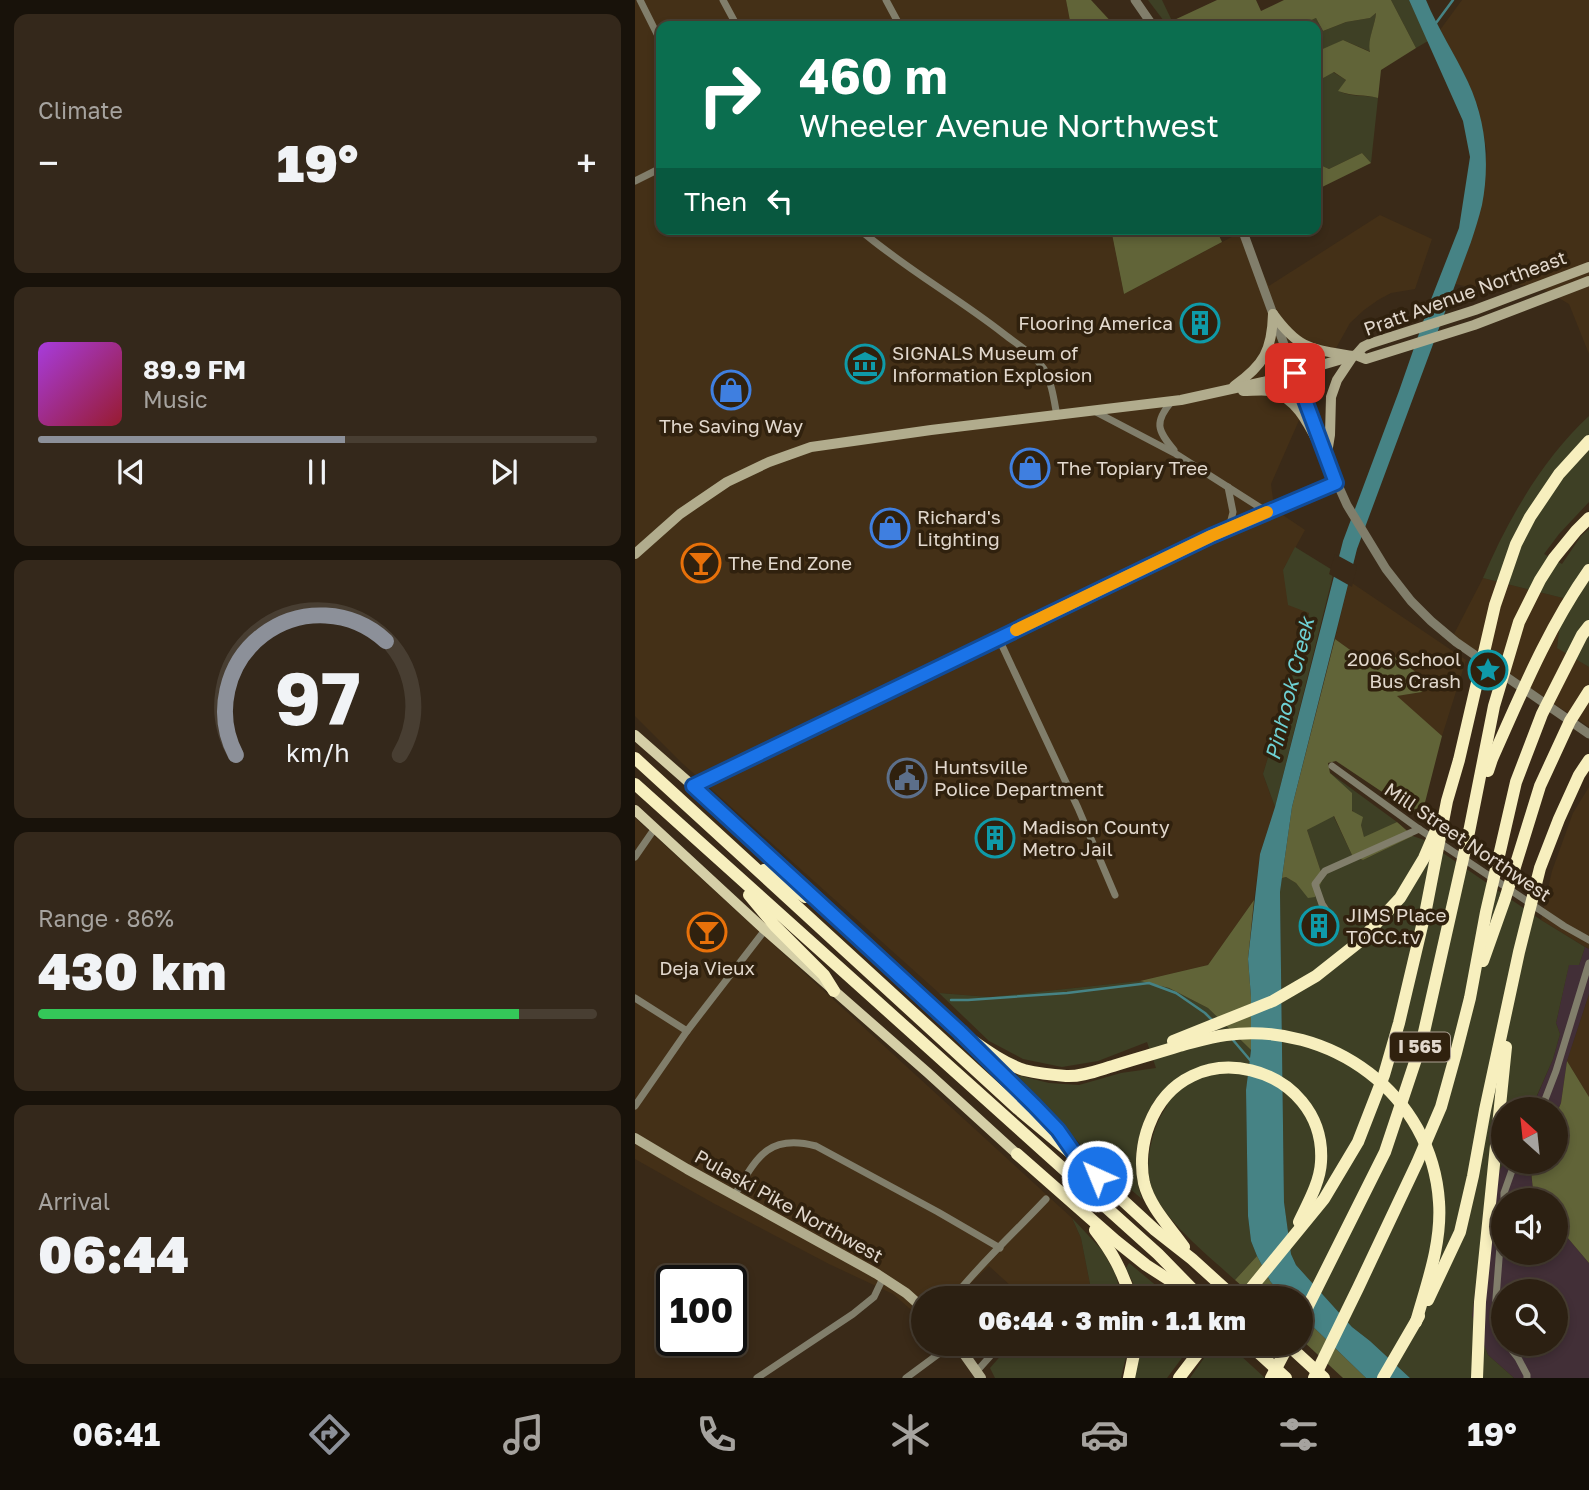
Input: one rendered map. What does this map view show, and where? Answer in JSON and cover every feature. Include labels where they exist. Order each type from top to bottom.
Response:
[{"type":"highway","points":[[1253,1286],[1324,1199],[1358,1142],[1384,1075],[1399,1023],[1426,909],[1447,801],[1495,605],[1516,544],[1541,499],[1589,441]]},
{"type":"highway","points":[[1469,832],[1494,706],[1519,622],[1554,558],[1589,519]]},
{"type":"highway","name":"I 565","points":[[1313,1296],[1385,1152],[1423,1041],[1469,832],[1492,759],[1533,667],[1573,593],[1589,570]]},
{"type":"highway","name":"I 565","points":[[1314,1378],[1441,1107],[1470,998],[1486,912],[1516,782],[1542,714],[1589,626]]},
{"type":"highway","points":[[1470,998],[1505,899],[1540,786],[1570,721],[1589,691]]},
{"type":"highway","points":[[635,758],[1018,1109],[1222,1286]]},
{"type":"highway","points":[[1383,1378],[1416,1322],[1460,1232],[1512,985],[1540,868],[1564,808],[1589,760]]},
{"type":"highway","points":[[635,784],[1158,1254],[1188,1286]]},
{"type":"highway","points":[[693,786],[960,1032],[1050,1122],[1079,1160]]},
{"type":"highway","points":[[960,1032],[994,1055],[1023,1069],[1070,1076],[1149,1053],[1273,1001],[1316,976],[1359,942],[1400,898],[1424,858],[1447,801]]},
{"type":"highway","points":[[734,851],[834,916]]},
{"type":"highway","points":[[719,860],[776,926],[824,975],[834,991]]},
{"type":"highway","points":[[1477,1378],[1480,1302],[1512,985]]},
{"type":"highway","points":[[1149,1053],[1213,1037],[1243,1033],[1272,1034],[1301,1039],[1329,1049],[1356,1063],[1380,1081],[1400,1103],[1417,1128],[1437,1184],[1439,1218],[1436,1248],[1416,1322]]},
{"type":"highway","points":[[1192,1259],[1156,1209],[1145,1186],[1142,1159],[1151,1120],[1161,1102],[1191,1077],[1208,1070],[1239,1068],[1260,1073],[1280,1083],[1297,1097],[1315,1125],[1321,1165],[1312,1194],[1290,1242]]},
{"type":"highway","points":[[1017,1154],[1146,1265],[1180,1286]]},
{"type":"highway","points":[[1077,1208],[1112,1252],[1127,1286]]},
{"type":"highway","points":[[1129,1378],[1134,1356]]},
{"type":"highway","points":[[1179,1378],[1195,1356]]},
{"type":"highway","points":[[1262,1356],[1286,1378]]},
{"type":"highway","points":[[1271,1378],[1282,1356]]},
{"type":"highway","points":[[1301,1356],[1324,1378]]},
{"type":"main road","name":"Pratt Avenue Northeast","points":[[1589,267],[1475,310],[1369,344],[1354,355],[1366,359],[1474,325],[1589,281]]},
{"type":"main road","points":[[1273,314],[1293,338],[1304,345],[1320,351],[1354,355]]},
{"type":"main road","points":[[1228,390],[1254,370],[1268,349],[1273,330],[1273,314]]},
{"type":"main road","points":[[635,554],[680,513],[727,482],[769,462],[811,447],[1172,401],[1228,390],[1354,355]]},
{"type":"main road","points":[[1326,459],[1331,397],[1337,380],[1354,355]]},
{"type":"main road","points":[[1228,390],[1266,391],[1282,396],[1298,410],[1326,459]]},
{"type":"main road","points":[[635,735],[693,786]]},
{"type":"main road","points":[[635,810],[765,930],[1017,1154]]},
{"type":"main road","name":"Pulaski Pike Northwest","points":[[635,1138],[883,1278],[911,1297]]},
{"type":"main road","points":[[964,1356],[979,1375]]},
{"type":"street","points":[[640,0],[656,32]]},
{"type":"street","points":[[723,0],[734,21]]},
{"type":"street","points":[[886,0],[897,21]]},
{"type":"street","points":[[1135,0],[1150,21]]},
{"type":"street","points":[[635,181],[656,170]]},
{"type":"street","points":[[866,235],[1035,358],[1049,380],[1057,416]]},
{"type":"street","points":[[1244,235],[1336,483],[1386,569],[1411,601],[1442,631],[1589,734]]},
{"type":"street","points":[[1172,401],[1161,414],[1159,424],[1161,433],[1176,454]]},
{"type":"street","points":[[1094,411],[1176,454],[1267,512]]},
{"type":"street","points":[[693,786],[1229,528],[1336,483]]},
{"type":"street","points":[[1227,487],[1233,512],[1229,528]]},
{"type":"street","points":[[999,639],[1078,808],[1115,895]]},
{"type":"street","name":"Mill Street Northwest","points":[[1332,766],[1419,829],[1589,940]]},
{"type":"street","points":[[635,857],[654,828]]},
{"type":"street","points":[[1333,920],[1322,904],[1315,884],[1325,871],[1419,829]]},
{"type":"street","points":[[635,1106],[687,1031],[765,930]]},
{"type":"street","points":[[1546,1097],[1589,963]]},
{"type":"street","points":[[635,998],[687,1031]]},
{"type":"street","points":[[734,1196],[754,1163],[768,1149],[781,1143],[801,1142],[822,1149],[1000,1248]]},
{"type":"street","points":[[963,1286],[1046,1199]]},
{"type":"street","points":[[757,1378],[853,1314],[874,1297],[883,1278]]},
{"type":"street","points":[[906,1378],[938,1356]]},
{"type":"street","points":[[979,1375],[992,1356]]},
{"type":"street","points":[[1516,1356],[1527,1378]]},
{"type":"shaded area","points":[[635,0],[1066,0],[1070,21],[656,21],[656,235],[1112,235],[1124,294],[1235,235],[1245,235],[1269,286],[1380,215],[1432,239],[1415,289],[1391,293],[1364,310],[1350,323],[1311,393],[1271,484],[1277,511],[1305,530],[1283,570],[1309,612],[1263,774],[1275,807],[1260,854],[1254,900],[1208,965],[1140,981],[989,997],[939,993],[682,763],[635,716]]},
{"type":"shaded area","points":[[1462,0],[1589,0],[1589,354],[1569,304],[1538,286],[1479,283],[1474,288],[1455,284],[1471,242],[1487,152],[1478,107],[1440,30]]},
{"type":"shaded area","points":[[1483,578],[1563,598],[1557,647],[1589,667],[1589,727],[1466,645],[1454,634]]},
{"type":"shaded area","points":[[1349,581],[1466,660],[1442,736],[1396,696],[1422,692],[1429,681],[1379,671],[1335,639]]},
{"type":"shaded area","points":[[1589,787],[1589,949],[1541,920],[1552,871],[1573,813]]},
{"type":"shaded area","points":[[635,818],[1072,1218],[1081,1238],[1090,1284],[1011,1286],[989,1266],[968,1286],[911,1286],[911,1310],[893,1294],[829,1264],[635,1159]]},
{"type":"shaded area","points":[[1585,947],[1589,949],[1589,994],[1567,1061],[1562,1097],[1537,1097],[1553,1059],[1560,1034],[1556,1023],[1569,964],[1579,965]]},
{"type":"shaded area","points":[[1589,994],[1589,1097],[1567,1061]]},
{"type":"shaded area","points":[[1497,1174],[1531,1174],[1533,1188],[1491,1188],[1491,1265],[1568,1265],[1568,1238],[1589,1263],[1589,1378],[1514,1378],[1488,1355],[1472,1316],[1487,1192]]},
{"type":"green space","points":[[1066,0],[1091,0],[1110,21],[1070,21]]},
{"type":"green space","points":[[1148,0],[1162,0],[1172,21],[1164,21]]},
{"type":"green space","points":[[1217,0],[1256,0],[1261,11],[1284,0],[1391,0],[1416,48],[1381,70],[1378,98],[1338,91],[1346,80],[1334,72],[1321,79],[1321,50],[1343,40],[1370,52],[1376,13],[1370,18],[1346,22],[1323,31],[1321,21],[1316,18],[1309,21],[1172,21]]},
{"type":"green space","points":[[1391,0],[1409,0],[1428,41],[1416,48]]},
{"type":"green space","points":[[1376,13],[1371,52],[1343,40],[1321,51],[1321,27],[1323,31],[1346,22],[1370,18]]},
{"type":"green space","points":[[1333,72],[1346,80],[1339,91],[1378,98],[1371,163],[1362,153],[1329,169],[1321,165],[1321,79]]},
{"type":"green space","points":[[1362,153],[1371,163],[1321,188],[1321,165],[1329,169]]},
{"type":"green space","points":[[1112,235],[1219,235],[1222,242],[1124,294]]},
{"type":"green space","points":[[1589,416],[1589,502],[1544,554],[1562,564],[1589,529],[1589,667],[1557,648],[1563,598],[1483,578],[1528,491],[1556,451]]},
{"type":"green space","points":[[1295,547],[1334,571],[1275,807],[1263,774],[1309,613],[1288,605],[1283,570]]},
{"type":"green space","points":[[1335,639],[1378,670],[1393,655],[1429,682],[1422,692],[1397,696],[1442,736],[1421,818],[1336,761],[1328,763],[1330,773],[1352,793],[1352,811],[1363,817],[1361,825],[1364,837],[1397,822],[1413,836],[1363,860],[1352,855],[1334,816],[1307,830],[1323,878],[1315,897],[1308,898],[1296,883],[1286,877],[1282,878],[1292,807]]},
{"type":"green space","points":[[1330,773],[1397,822],[1364,838],[1361,825]]},
{"type":"green space","points":[[1333,815],[1352,855],[1363,860],[1413,836],[1424,840],[1585,947],[1579,965],[1569,965],[1556,1023],[1560,1034],[1553,1059],[1536,1097],[1491,1097],[1491,1174],[1497,1174],[1487,1192],[1472,1316],[1488,1355],[1514,1378],[1410,1378],[1352,1327],[1296,1265],[1291,1254],[1284,1202],[1280,892],[1282,878],[1286,877],[1296,883],[1308,897],[1317,889],[1323,878],[1307,830]]},
{"type":"green space","points":[[1254,900],[1248,959],[1251,1050],[1208,1008],[1169,988],[1140,981],[1208,965]]},
{"type":"green space","points":[[1140,981],[1169,988],[1208,1008],[1251,1050],[1246,1090],[1248,1216],[1251,1241],[1257,1256],[1235,1280],[1174,1222],[1155,1196],[1150,1183],[1149,1156],[1154,1131],[1167,1106],[1157,1097],[1140,1134],[1136,1172],[1142,1199],[1091,1156],[1017,1075],[1049,1083],[1079,1085],[1121,1073],[1156,1068],[1147,1042],[1098,1061],[1062,1067],[1023,1059],[989,1041],[939,993],[989,997]]},
{"type":"green space","points":[[1567,1061],[1589,1097],[1589,1263],[1568,1238],[1568,1188],[1533,1188],[1532,1174],[1568,1174],[1568,1097],[1562,1097]]},
{"type":"green space","points":[[1072,1218],[1102,1250],[1115,1273],[1119,1286],[1088,1286],[1090,1284],[1081,1238]]},
{"type":"green space","points":[[1257,1256],[1274,1286],[1242,1286],[1235,1280]]},
{"type":"green space","points":[[1129,1263],[1157,1286],[1134,1286],[1126,1268]]},
{"type":"green space","points":[[1313,1327],[1366,1378],[1343,1378],[1313,1350]]},
{"type":"green space","points":[[1000,1356],[1126,1356],[1121,1378],[995,1378],[990,1368]]},
{"type":"green space","points":[[1138,1356],[1183,1356],[1167,1378],[1134,1378]]},
{"type":"green space","points":[[1201,1356],[1241,1356],[1265,1378],[1190,1378],[1204,1358]]},
{"type":"water","points":[[1409,0],[1426,0],[1463,72],[1479,111],[1486,158],[1482,205],[1471,242],[1357,549],[1292,807],[1280,892],[1284,1202],[1291,1254],[1296,1265],[1352,1327],[1410,1378],[1366,1378],[1313,1327],[1313,1286],[1274,1286],[1251,1241],[1248,1216],[1246,1090],[1251,1050],[1248,959],[1260,854],[1275,807],[1343,541],[1459,228],[1470,157],[1463,121]]},
{"type":"pier","points":[[1335,554],[1357,566],[1352,587],[1329,574]]},
{"type":"waterway","points":[[1436,23],[1453,0]]},
{"type":"waterway","points":[[951,1000],[1067,993],[1149,983],[1176,993],[1213,1021]]},
{"type":"waterway","points":[[1233,1040],[1250,1060]]},
{"type":"slow traffic","points":[[1016,630],[1211,536],[1267,512]]},
{"type":"place","name":"Flooring America","points":[[1200,323]]},
{"type":"place","name":"SIGNALS Museum of Information Explosion","points":[[865,364]]},
{"type":"place","name":"The Saving Way","points":[[731,390]]},
{"type":"place","name":"The Topiary Tree","points":[[1030,468]]},
{"type":"place","name":"Richard's Litghting","points":[[890,528]]},
{"type":"place","name":"The End Zone","points":[[701,563]]},
{"type":"place","name":"2006 School Bus Crash","points":[[1488,670]]},
{"type":"place","name":"Huntsville Police Department","points":[[907,778]]},
{"type":"place","name":"Madison County Metro Jail","points":[[995,838]]},
{"type":"place","name":"JIMS Place TOCC.tv","points":[[1319,926]]},
{"type":"place","name":"Deja Vieux","points":[[707,932]]},
{"type":"route","points":[[1097,1176],[1079,1160],[1058,1130],[960,1032],[693,786],[1211,536],[1336,483],[1295,373]]},
{"type":"water label","name":"Pinhook Creek","points":[[1290,689]]}]
